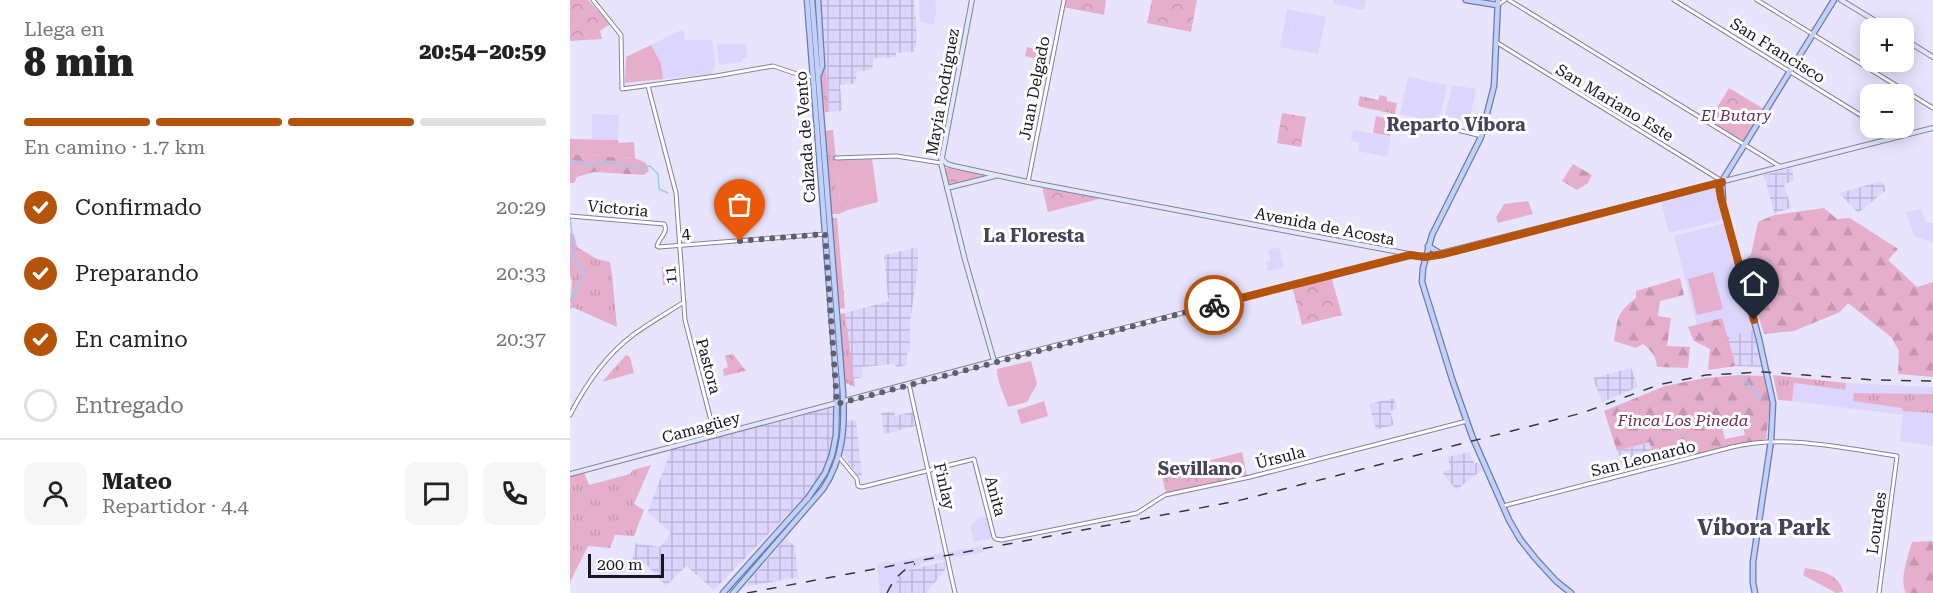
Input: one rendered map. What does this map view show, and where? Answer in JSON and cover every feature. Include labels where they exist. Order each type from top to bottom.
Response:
[{"type":"main road","name":"Calzada de Vento","points":[[733,593],[823,489],[839,457],[843,436],[825,234],[816,77],[822,66],[818,0]]},
{"type":"main road","name":"Mayía Rodríguez","points":[[972,0],[941,160],[965,260],[994,361]]},
{"type":"main road","points":[[1466,0],[1487,4],[1498,2],[1494,86],[1482,136],[1440,216],[1428,246],[1422,277],[1425,296],[1467,421],[1503,506],[1520,539],[1551,575],[1571,593]]},
{"type":"main road","points":[[1755,593],[1752,578],[1753,562],[1771,441],[1773,403],[1719,186],[1834,0]]},
{"type":"main road","points":[[1841,0],[1871,18]]},
{"type":"main road","name":"Calzada de Vento","points":[[723,593],[813,492],[825,473],[836,435],[840,403],[809,1]]},
{"type":"main road","points":[[1914,45],[1933,57]]},
{"type":"main road","name":"Avenida de Acosta","points":[[1914,133],[1933,128]]},
{"type":"main road","name":"Avenida de Acosta","points":[[941,160],[954,166],[1028,182],[1425,257],[1894,138]]},
{"type":"main road","name":"Avenida de Acosta","points":[[942,170],[945,167],[954,166]]},
{"type":"main road","points":[[947,188],[998,175]]},
{"type":"main road","points":[[1428,246],[1441,254]]},
{"type":"main road","name":"Camagüey","points":[[570,474],[994,361]]},
{"type":"main road","points":[[836,435],[843,436]]},
{"type":"main road","points":[[832,455],[839,457]]},
{"type":"main road","points":[[788,520],[793,525]]},
{"type":"main road","points":[[758,553],[764,558]]},
{"type":"street","points":[[593,0],[621,35],[622,90],[773,66],[800,75],[816,77]]},
{"type":"street","name":"Juan Delgado","points":[[1028,182],[1064,0]]},
{"type":"street","points":[[1498,2],[1507,0],[1781,167]]},
{"type":"street","name":"San Francisco","points":[[1674,0],[1860,115]]},
{"type":"street","points":[[1757,0],[1933,108]]},
{"type":"street","name":"San Mariano Este","points":[[1495,42],[1722,182]]},
{"type":"street","name":"11","points":[[570,415],[582,392],[618,347],[633,334],[684,302],[676,193],[648,86]]},
{"type":"street","points":[[1441,126],[1482,136]]},
{"type":"street","name":"Avenida de Acosta","points":[[836,158],[897,156],[941,160]]},
{"type":"street","name":"Victoria","points":[[570,216],[664,224],[666,226],[664,233],[657,246]]},
{"type":"street","name":"4","points":[[657,246],[825,234]]},
{"type":"street","points":[[994,361],[1410,255]]},
{"type":"street","name":"Pastora","points":[[684,302],[685,320],[716,436]]},
{"type":"street","name":"Finlay","points":[[909,384],[955,593]]},
{"type":"street","name":"Úrsula","points":[[996,539],[1002,540],[1137,513],[1165,495],[1250,477],[1467,421]]},
{"type":"street","name":"San Leonardo","points":[[1503,506],[1732,447],[1771,441],[1804,443],[1897,456]]},
{"type":"street","name":"Lourdes","points":[[1879,593],[1897,456]]},
{"type":"street","points":[[839,457],[857,479],[858,486],[862,487],[928,470]]},
{"type":"street","name":"Anita","points":[[928,470],[974,459],[996,539]]},
{"type":"shaded area","points":[[820,0],[914,0],[917,38],[914,52],[896,53],[896,57],[874,58],[872,70],[857,72],[855,84],[840,85],[842,111],[829,112]]},
{"type":"shaded area","points":[[919,0],[936,0],[934,25],[920,22]]},
{"type":"shaded area","points":[[1333,0],[1366,0],[1364,10],[1333,4]]},
{"type":"shaded area","points":[[1287,9],[1326,17],[1318,54],[1280,47]]},
{"type":"shaded area","points":[[683,29],[685,40],[712,40],[715,64],[712,74],[663,79],[661,63],[651,45]]},
{"type":"shaded area","points":[[717,44],[746,44],[747,58],[742,62],[719,65]]},
{"type":"shaded area","points":[[1408,77],[1447,85],[1441,113],[1430,121],[1400,114]]},
{"type":"shaded area","points":[[1452,85],[1476,89],[1469,122],[1445,116]]},
{"type":"shaded area","points":[[592,114],[619,115],[618,140],[592,139]]},
{"type":"shaded area","points":[[1353,130],[1391,137],[1387,157],[1358,151],[1360,143],[1351,141]]},
{"type":"shaded area","points":[[1792,168],[1794,181],[1784,184],[1791,208],[1774,213],[1764,175]]},
{"type":"shaded area","points":[[1722,181],[1719,186],[1727,219],[1669,233],[1660,198]]},
{"type":"shaded area","points":[[1882,181],[1886,190],[1858,213],[1839,193]]},
{"type":"shaded area","points":[[1921,209],[1926,223],[1933,223],[1933,243],[1914,236],[1906,212]]},
{"type":"shaded area","points":[[1725,223],[1754,330],[1727,337],[1722,318],[1697,325],[1674,236]]},
{"type":"shaded area","points":[[918,247],[918,267],[910,322],[910,352],[907,353],[907,365],[862,367],[863,377],[853,379],[845,313],[890,301],[884,255]]},
{"type":"shaded area","points":[[1279,247],[1284,268],[1268,271],[1266,262],[1271,260],[1268,250]]},
{"type":"shaded area","points":[[1754,330],[1763,367],[1736,366],[1727,337]]},
{"type":"shaded area","points":[[1631,368],[1638,387],[1602,402],[1593,378]]},
{"type":"shaded area","points":[[1793,383],[1844,390],[1846,383],[1933,387],[1933,446],[1900,441],[1903,415],[1792,401]]},
{"type":"shaded area","points":[[1394,398],[1397,409],[1390,411],[1394,425],[1376,430],[1369,404]]},
{"type":"shaded area","points":[[837,404],[838,421],[828,465],[808,498],[799,503],[714,590],[686,566],[666,586],[646,564],[632,561],[636,543],[660,547],[671,533],[648,512],[672,447]]},
{"type":"shaded area","points":[[894,411],[895,416],[913,412],[916,426],[884,434],[881,413]]},
{"type":"shaded area","points":[[856,420],[862,476],[858,476],[843,455],[846,421]]},
{"type":"shaded area","points":[[1649,442],[1657,463],[1624,472],[1617,451]]},
{"type":"shaded area","points":[[1469,452],[1474,463],[1479,463],[1482,470],[1456,490],[1442,472],[1451,469],[1447,457]]},
{"type":"shaded area","points":[[986,516],[992,538],[974,542],[970,526],[977,519]]},
{"type":"shaded area","points":[[786,538],[795,547],[798,577],[744,587]]},
{"type":"shaded area","points":[[982,546],[984,552],[923,563],[899,577],[889,593],[880,593],[877,564]]},
{"type":"shaded area","points":[[947,561],[945,570],[926,593],[889,593],[899,577],[909,570]]},
{"type":"green space","points":[[570,0],[588,0],[610,24],[600,31],[602,39],[570,41]]},
{"type":"green space","points":[[1064,0],[1106,0],[1104,15],[1063,7]]},
{"type":"green space","points":[[1152,0],[1197,0],[1191,32],[1147,23]]},
{"type":"green space","points":[[651,45],[661,63],[663,79],[625,83],[626,57]]},
{"type":"green space","points":[[1027,47],[1051,53],[1049,62],[1025,56]]},
{"type":"green space","points":[[825,61],[829,112],[825,112],[820,75]]},
{"type":"green space","points":[[815,83],[841,396],[839,398]]},
{"type":"green space","name":"El Butary","points":[[1729,88],[1764,109],[1743,142],[1709,121]]},
{"type":"green space","points":[[1380,95],[1387,97],[1387,101],[1397,103],[1395,114],[1358,105],[1360,96],[1378,100]]},
{"type":"green space","points":[[1740,106],[1759,112],[1741,137],[1715,122],[1724,112]]},
{"type":"green space","points":[[1282,113],[1306,117],[1301,147],[1277,143]]},
{"type":"green space","points":[[1376,116],[1394,120],[1390,136],[1373,133]]},
{"type":"green space","points":[[833,130],[840,199],[848,210],[839,214],[831,214],[825,131]]},
{"type":"green space","points":[[570,139],[634,142],[635,158],[570,154]]},
{"type":"green space","points":[[570,154],[635,158],[646,163],[649,171],[644,175],[594,172],[577,177],[574,183],[570,183]]},
{"type":"green space","points":[[872,159],[878,202],[848,210],[840,199],[836,160]]},
{"type":"green space","points":[[1573,164],[1592,175],[1588,183],[1577,190],[1562,181]]},
{"type":"green space","points":[[946,168],[989,176],[949,185],[944,171]]},
{"type":"green space","points":[[1042,187],[1098,198],[1099,199],[1048,212]]},
{"type":"green space","points":[[1528,201],[1533,214],[1498,223],[1496,217],[1504,204]]},
{"type":"green space","points":[[1824,208],[1837,219],[1850,218],[1898,249],[1888,260],[1917,287],[1933,282],[1933,377],[1898,374],[1899,351],[1891,337],[1848,303],[1840,312],[1794,331],[1764,334],[1743,264],[1751,254],[1758,222],[1774,215]]},
{"type":"green space","points":[[831,218],[837,218],[845,308],[838,309]]},
{"type":"green space","points":[[570,233],[574,234],[577,247],[597,259],[610,262],[617,327],[572,307],[570,310],[572,281]]},
{"type":"green space","points":[[678,266],[679,285],[663,285],[662,267]]},
{"type":"green space","points":[[1713,272],[1723,309],[1697,315],[1688,279]]},
{"type":"green space","points":[[1331,276],[1342,315],[1302,325],[1292,286]]},
{"type":"green space","points":[[1680,278],[1684,295],[1660,301],[1658,316],[1671,318],[1667,346],[1690,347],[1688,368],[1657,367],[1653,354],[1643,344],[1636,348],[1614,341],[1617,321],[1621,312],[1636,298],[1636,291]]},
{"type":"green space","points":[[845,313],[855,387],[844,382],[838,314]]},
{"type":"green space","points":[[1722,318],[1736,366],[1708,370],[1710,349],[1694,341],[1688,327]]},
{"type":"green space","points":[[733,354],[746,371],[724,376],[723,369],[728,367],[725,356]]},
{"type":"green space","points":[[626,355],[630,357],[634,373],[602,382]]},
{"type":"green space","points":[[1031,361],[1037,384],[1027,402],[1008,407],[999,383],[997,369]]},
{"type":"green space","name":"Finca Los Pineda","points":[[1740,375],[1764,376],[1770,405],[1766,439],[1657,463],[1649,442],[1617,451],[1604,411],[1665,386],[1705,378]],"holes":[[[1742,423],[1745,435],[1725,439],[1722,427]]]},
{"type":"green space","points":[[1773,375],[1846,383],[1845,390],[1794,383],[1792,401],[1778,400]]},
{"type":"green space","points":[[1854,393],[1933,394],[1933,413],[1902,411],[1902,408],[1853,401]]},
{"type":"green space","points":[[1044,401],[1048,416],[1021,424],[1017,410]]},
{"type":"green space","points":[[1242,452],[1247,476],[1166,493],[1161,473]]},
{"type":"green space","points":[[651,465],[634,504],[644,510],[634,536],[615,535],[610,548],[588,546],[570,582],[570,475],[584,472],[589,485],[630,474],[633,470]]},
{"type":"green space","points":[[1912,542],[1933,542],[1933,593],[1906,593],[1903,581]]},
{"type":"green space","points":[[1805,568],[1834,577],[1843,592],[1836,593],[1803,575]]},
{"type":"waterway","points":[[826,158],[834,158]]},
{"type":"waterway","points":[[570,160],[589,165],[606,162],[636,168],[650,166],[658,174],[659,189],[668,193]]},
{"type":"waterway","points":[[570,217],[575,260],[585,272],[570,301]]},
{"type":"waterway","points":[[1743,378],[1761,399]]},
{"type":"railway","points":[[747,593],[1237,501],[1582,413],[1658,385],[1706,375],[1763,372],[1874,380],[1933,381]]},
{"type":"railway","points":[[887,593],[898,576],[915,564]]},
{"type":"way so far","points":[[740,241],[825,234],[837,404],[1214,305]]},
{"type":"district","name":"Reparto Víbora","points":[[1456,125]]},
{"type":"district","name":"La Floresta","points":[[1034,236]]},
{"type":"district","name":"Sevillano","points":[[1200,469]]},
{"type":"district","name":"Víbora Park","points":[[1764,527]]},
{"type":"route","points":[[1214,305],[1410,255],[1425,257],[1444,254],[1722,182],[1719,186],[1719,193],[1754,320]]}]
